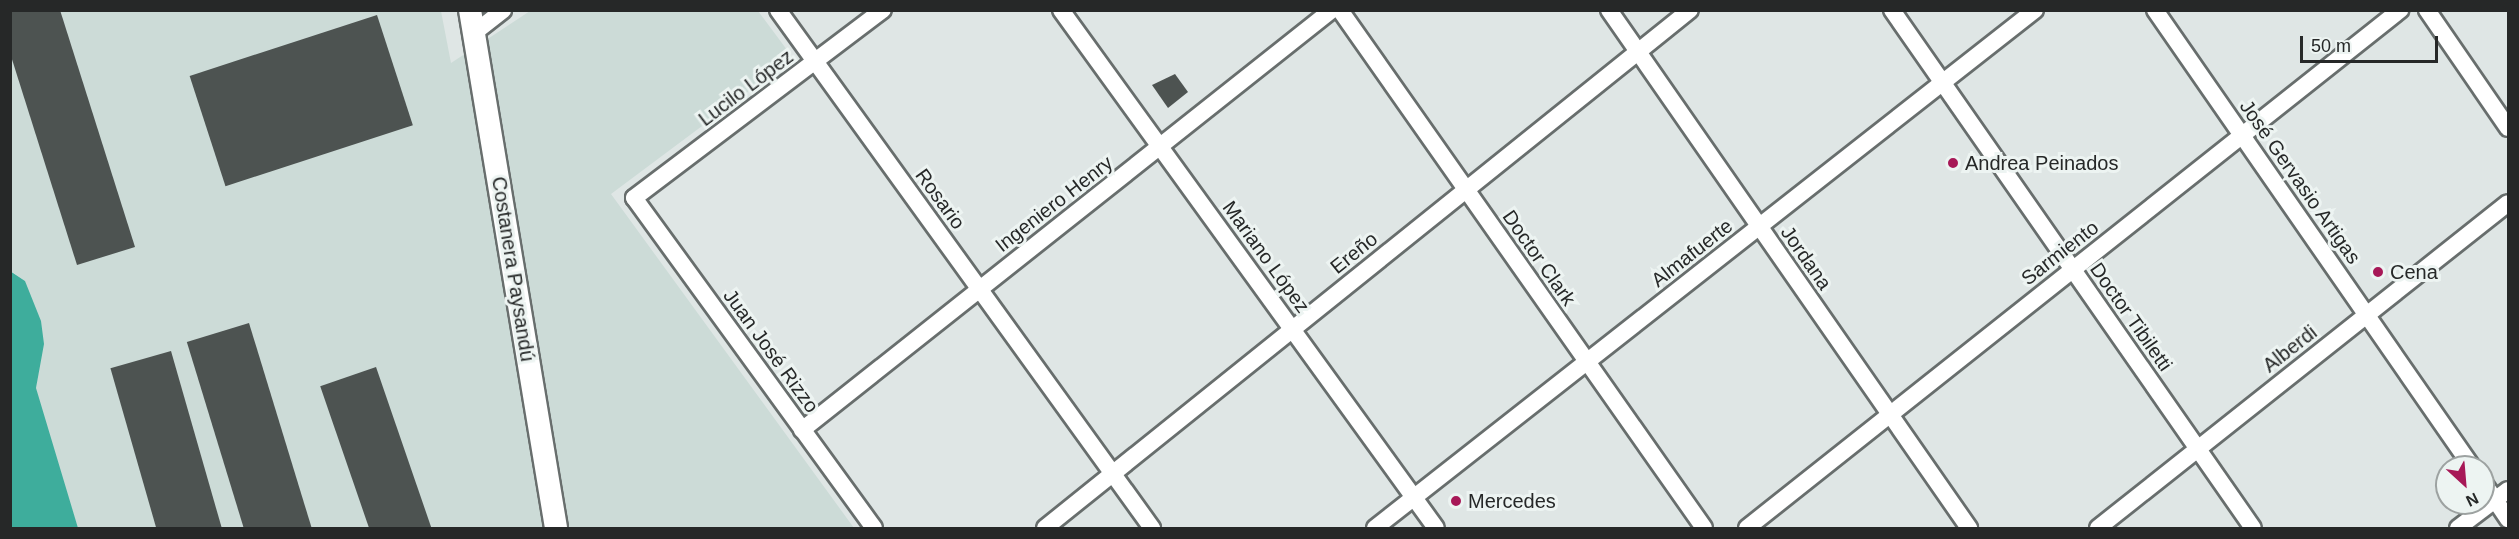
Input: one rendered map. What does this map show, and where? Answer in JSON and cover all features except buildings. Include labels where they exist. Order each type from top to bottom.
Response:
[{"type":"main road","name":"Costanera Paysandú","points":[[472,22],[556,528]]},
{"type":"street","points":[[472,22],[504,10]]},
{"type":"street","name":"Rosario","points":[[778,10],[1152,528]]},
{"type":"street","name":"Lucilo López","points":[[634,198],[883,10]]},
{"type":"street","name":"Mariano López","points":[[1061,10],[1436,528]]},
{"type":"street","name":"Ingeniero Henry","points":[[802,430],[1332,10]]},
{"type":"street","name":"Doctor Clark","points":[[1340,10],[1704,528]]},
{"type":"street","name":"Jordana","points":[[1609,10],[1969,528]]},
{"type":"street","name":"Ereño","points":[[1045,528],[1690,10]]},
{"type":"street","name":"Doctor Tibiletti","points":[[1892,10],[2253,528]]},
{"type":"street","name":"Almafuerte","points":[[1375,528],[2035,10]]},
{"type":"street","name":"José Gervasio Artigas","points":[[2155,10],[2464,455]]},
{"type":"street","name":"Sarmiento","points":[[1747,528],[2400,10]]},
{"type":"street","points":[[2427,10],[2508,128]]},
{"type":"street","name":"Juan José Rizzo","points":[[634,198],[874,528]]},
{"type":"street","name":"Alberdi","points":[[2098,528],[2508,203]]},
{"type":"street","points":[[2458,528],[2502,495],[2508,519]]},
{"type":"shaded area","points":[[10,11],[441,11],[451,63],[530,11],[758,11],[793,58],[611,194],[854,528],[78,528],[41,413],[36,388],[39,368],[25,281],[11,271]]},
{"type":"shaded area","points":[[10,271],[25,281],[41,321],[44,344],[36,388],[78,528],[11,528]]},
{"type":"place","name":"Andrea Peinados","points":[[1953,163]]},
{"type":"place","name":"Cena","points":[[2378,272]]},
{"type":"place","name":"Mercedes","points":[[1456,501]]}]
